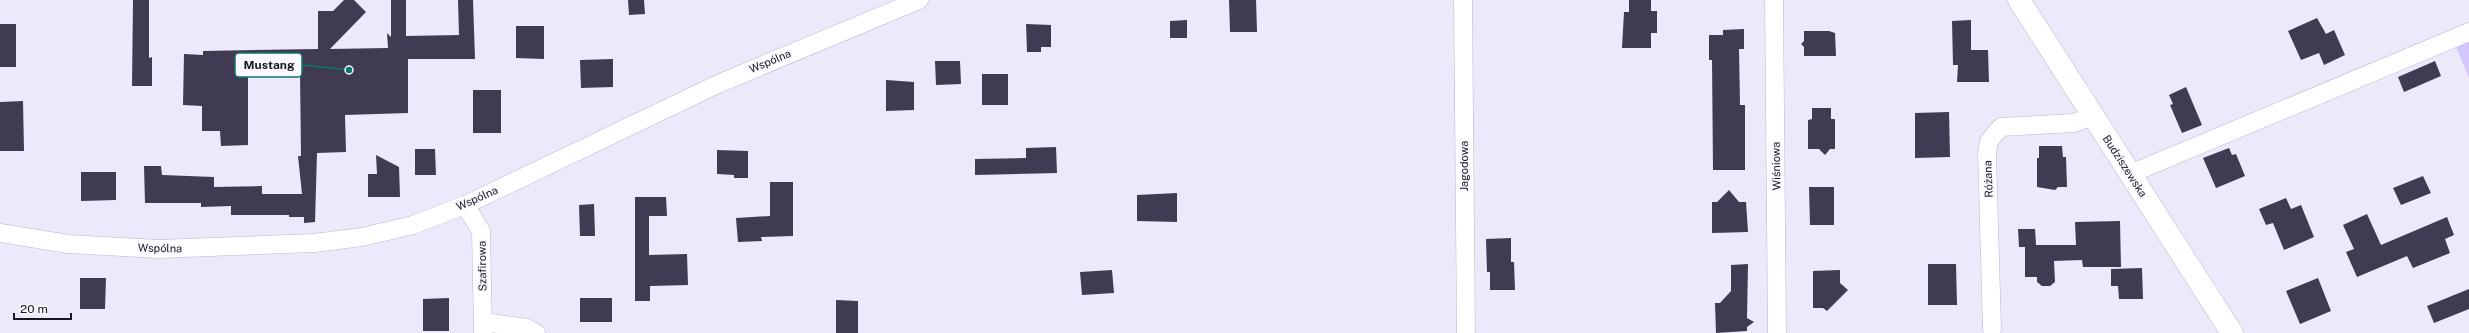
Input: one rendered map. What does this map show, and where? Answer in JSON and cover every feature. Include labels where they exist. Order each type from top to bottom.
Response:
[{"type":"street","name":"Wspólna","points":[[0,233],[68,244],[159,249],[314,243],[362,237],[413,224],[465,204],[718,84],[919,0]]},
{"type":"street","name":"Jagodowa","points":[[1463,0],[1466,333]]},
{"type":"street","name":"Wiśniowa","points":[[1774,0],[1777,333]]},
{"type":"street","name":"Budziszewska","points":[[2019,0],[2232,333]]},
{"type":"street","points":[[2130,174],[2469,32]]},
{"type":"street","name":"Różana","points":[[1992,329],[1987,154],[1990,141],[2000,127],[2074,123],[2093,116]]},
{"type":"street","name":"Szafirowa","points":[[465,204],[481,231],[483,328]]},
{"type":"street","points":[[483,328],[527,328],[536,333]]},
{"type":"shaded area","points":[[2469,24],[2469,78],[2450,32]]},
{"type":"building","points":[[133,0],[149,0],[149,58],[152,57],[152,86],[132,86]]},
{"type":"building","points":[[344,0],[354,0],[366,12],[330,49],[388,48],[387,33],[391,37],[391,0],[406,0],[406,36],[459,35],[458,0],[473,0],[475,59],[408,59],[408,113],[345,115],[346,152],[317,153],[315,222],[304,223],[304,217],[289,217],[289,215],[231,215],[231,206],[201,207],[201,203],[145,203],[144,166],[161,166],[162,175],[214,177],[214,187],[262,186],[262,194],[302,194],[298,156],[301,156],[300,73],[248,73],[248,145],[221,146],[220,131],[202,131],[202,106],[183,105],[184,54],[203,55],[203,51],[318,49],[318,11],[333,11]]},
{"type":"building","points":[[628,0],[644,0],[645,14],[629,15]]},
{"type":"building","points":[[1229,0],[1256,0],[1257,32],[1230,32]]},
{"type":"building","points":[[1629,0],[1651,0],[1651,11],[1657,11],[1657,33],[1651,33],[1651,48],[1622,48],[1624,12],[1629,12]]},
{"type":"building","points":[[2317,18],[2326,34],[2334,30],[2345,55],[2324,65],[2319,53],[2301,60],[2288,31]]},
{"type":"building","points":[[1187,20],[1187,38],[1170,38],[1170,21]]},
{"type":"building","points":[[1971,20],[1971,50],[1988,50],[1989,82],[1957,82],[1958,65],[1953,65],[1952,21]]},
{"type":"building","points":[[0,24],[16,24],[16,67],[0,67]]},
{"type":"building","points":[[1026,24],[1051,25],[1051,47],[1041,47],[1041,52],[1027,52]]},
{"type":"building","points":[[516,26],[544,26],[544,59],[516,58]]},
{"type":"building","points":[[1744,29],[1744,49],[1739,49],[1740,105],[1745,105],[1745,170],[1713,170],[1712,60],[1709,60],[1709,35],[1723,35],[1723,30]]},
{"type":"building","points":[[1804,31],[1829,31],[1835,33],[1836,56],[1804,56],[1804,47],[1801,44],[1804,41]]},
{"type":"building","points":[[613,59],[613,87],[581,88],[580,60]]},
{"type":"building","points":[[935,61],[960,61],[961,84],[936,85]]},
{"type":"building","points":[[2435,61],[2441,76],[2404,92],[2398,77]]},
{"type":"building","points":[[982,74],[1008,74],[1008,105],[982,105]]},
{"type":"building","points":[[886,80],[914,82],[914,110],[886,111]]},
{"type":"building","points":[[2186,87],[2202,125],[2182,133],[2170,105],[2173,104],[2169,95]]},
{"type":"building","points":[[473,90],[501,90],[501,133],[473,133]]},
{"type":"building","points":[[23,101],[24,151],[0,151],[0,102]]},
{"type":"building","points":[[1812,108],[1831,108],[1831,119],[1835,119],[1835,149],[1830,149],[1825,155],[1819,149],[1808,149],[1808,120],[1812,119]]},
{"type":"building","points":[[1949,112],[1950,157],[1915,158],[1915,113]]},
{"type":"building","points":[[2039,146],[2062,146],[2063,157],[2066,157],[2067,187],[2058,187],[2055,190],[2037,187],[2037,158],[2039,158]]},
{"type":"building","points":[[1056,147],[1057,173],[975,175],[975,159],[1026,158],[1026,148]]},
{"type":"building","points":[[2229,148],[2232,155],[2236,154],[2245,176],[2216,188],[2203,158]]},
{"type":"building","points":[[415,149],[435,149],[436,175],[415,175]]},
{"type":"building","points":[[717,150],[748,151],[748,178],[734,178],[734,175],[717,174]]},
{"type":"building","points":[[376,155],[399,167],[400,197],[368,197],[368,174],[377,174]]},
{"type":"building","points":[[81,172],[116,172],[116,200],[81,201]]},
{"type":"building","points":[[2423,176],[2431,193],[2401,205],[2393,188]]},
{"type":"building","points":[[770,182],[793,182],[793,236],[761,237],[762,241],[738,242],[736,218],[770,216]]},
{"type":"building","points":[[1809,187],[1834,187],[1834,225],[1810,225]]},
{"type":"building","points":[[1729,190],[1739,202],[1746,202],[1748,232],[1712,233],[1712,202],[1717,202]]},
{"type":"building","points":[[1177,193],[1177,222],[1137,221],[1137,195]]},
{"type":"building","points":[[635,197],[666,197],[667,216],[649,216],[649,255],[687,254],[688,285],[650,286],[650,301],[635,301]]},
{"type":"building","points":[[2286,198],[2291,209],[2301,205],[2314,237],[2284,250],[2273,223],[2266,225],[2259,209]]},
{"type":"building","points":[[594,204],[595,236],[580,236],[579,205]]},
{"type":"building","points":[[2367,214],[2381,245],[2447,217],[2454,235],[2445,239],[2450,253],[2413,268],[2407,256],[2357,277],[2346,252],[2354,249],[2343,225]]},
{"type":"building","points":[[2120,221],[2121,267],[2083,267],[2082,260],[2054,261],[2055,282],[2050,286],[2042,286],[2037,282],[2037,277],[2025,277],[2025,247],[2019,247],[2018,229],[2035,229],[2036,245],[2076,245],[2075,222]]},
{"type":"building","points":[[1511,238],[1511,262],[1514,262],[1515,290],[1490,290],[1490,272],[1487,272],[1486,239]]},
{"type":"building","points":[[1748,264],[1747,318],[1754,322],[1747,327],[1747,331],[1716,333],[1715,303],[1720,303],[1731,291],[1731,265]]},
{"type":"building","points":[[1928,264],[1956,264],[1957,305],[1928,305]]},
{"type":"building","points":[[2142,268],[2143,299],[2119,299],[2118,286],[2111,286],[2111,269]]},
{"type":"building","points":[[1112,270],[1114,293],[1082,295],[1080,272]]},
{"type":"building","points":[[1840,270],[1840,283],[1848,290],[1827,311],[1823,308],[1813,308],[1813,271]]},
{"type":"building","points":[[80,278],[106,278],[105,309],[80,309]]},
{"type":"building","points":[[2318,278],[2331,311],[2300,324],[2286,291]]},
{"type":"building","points":[[2469,289],[2469,309],[2434,323],[2427,306]]},
{"type":"building","points":[[449,298],[449,331],[423,331],[423,299]]},
{"type":"building","points":[[580,298],[612,298],[612,322],[580,322]]},
{"type":"building","points":[[836,300],[858,301],[858,333],[836,333]]},
{"type":"place","name":"Mustang","points":[[349,70]]}]
